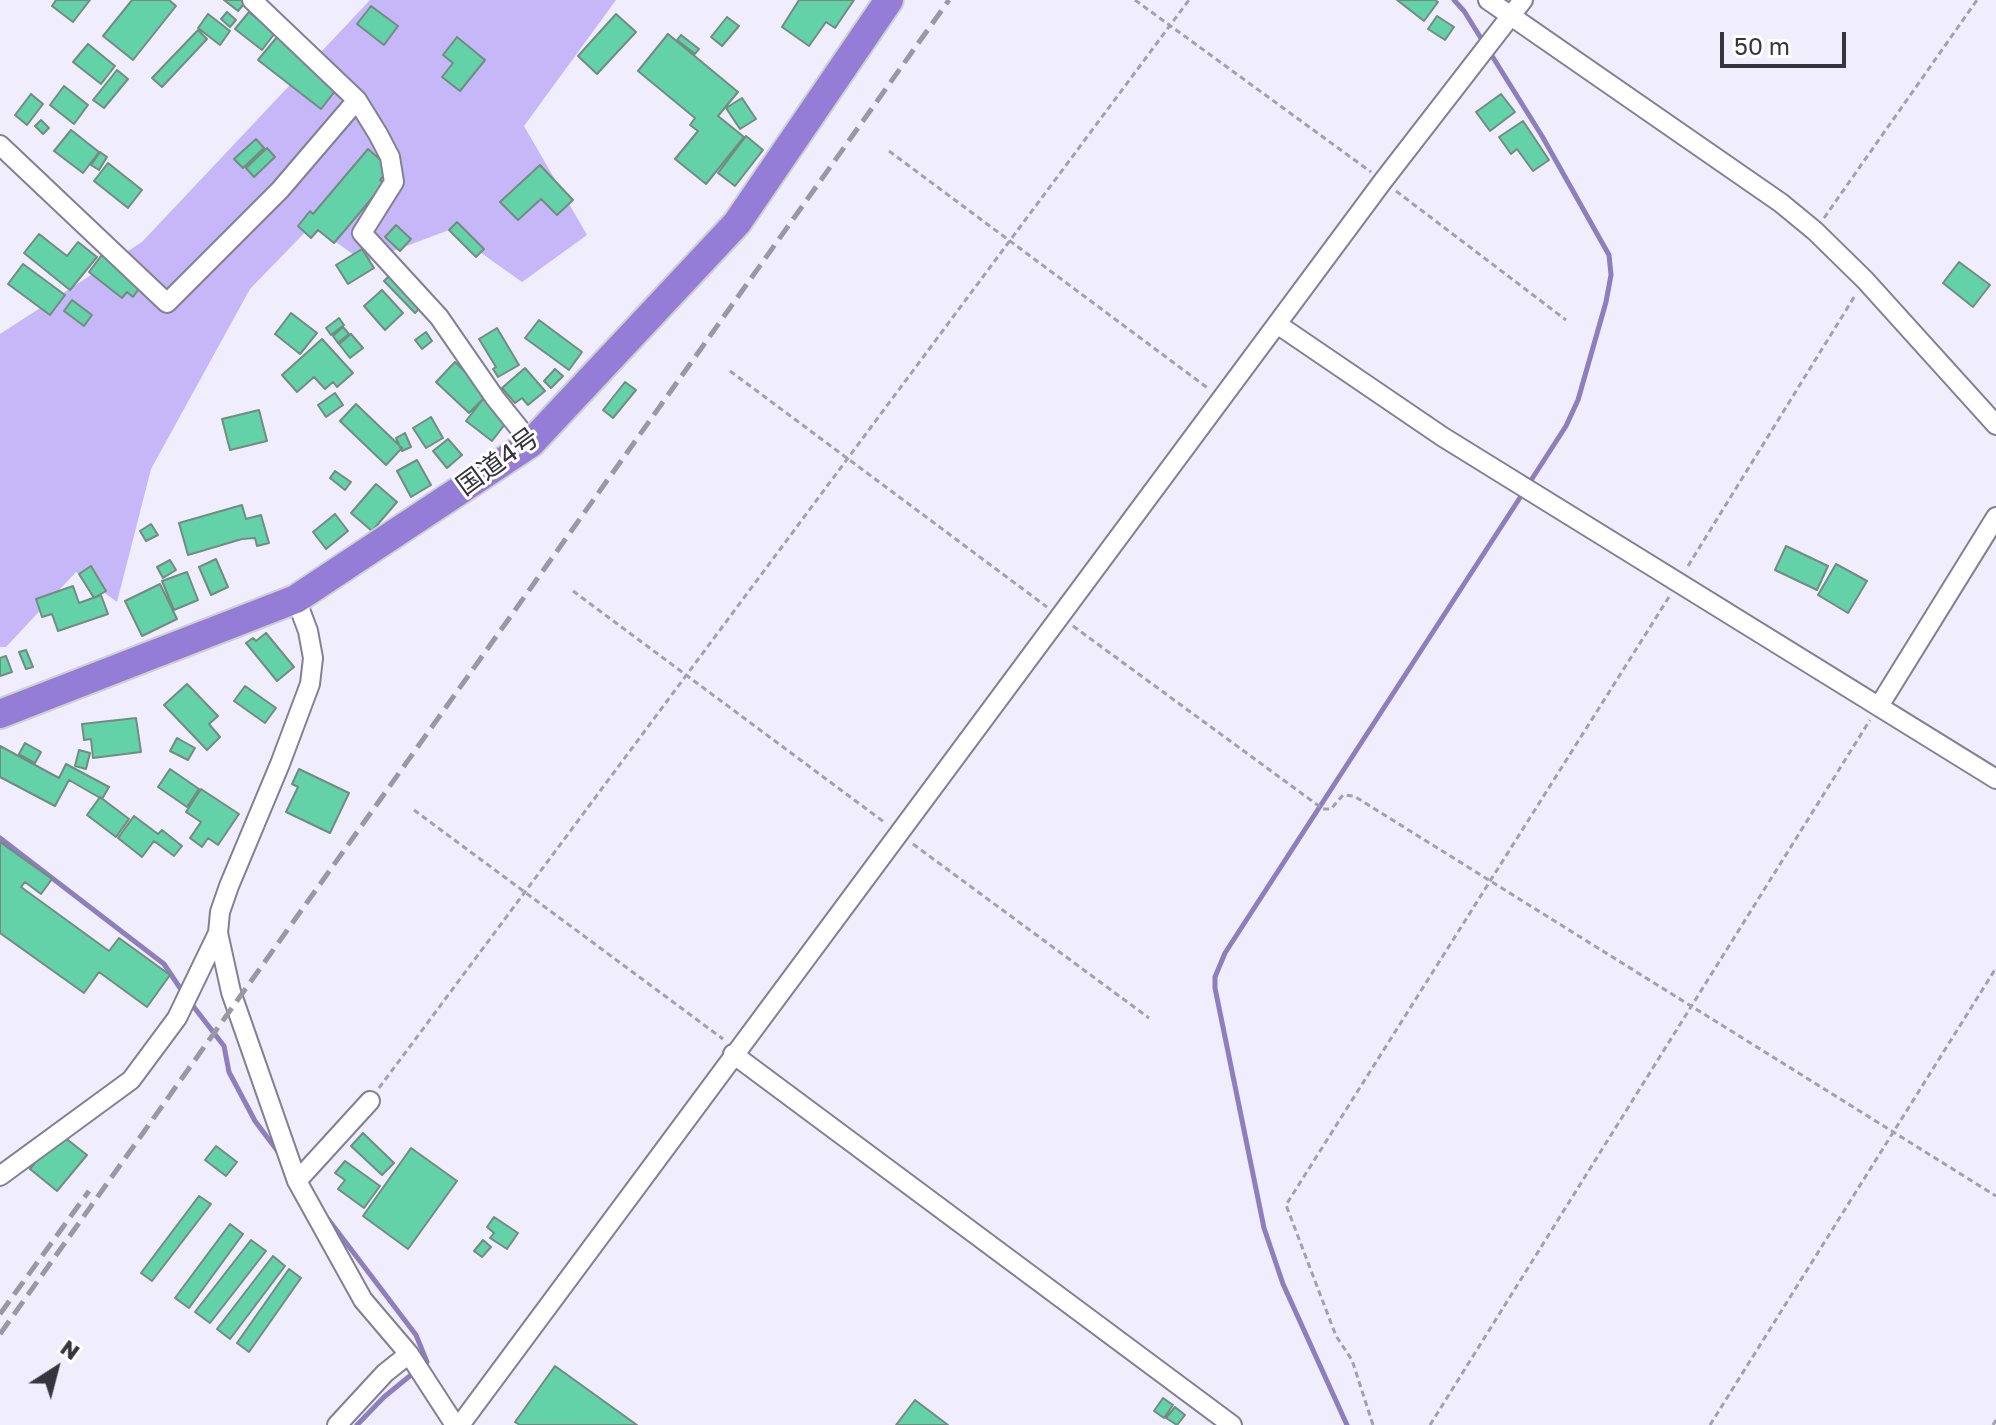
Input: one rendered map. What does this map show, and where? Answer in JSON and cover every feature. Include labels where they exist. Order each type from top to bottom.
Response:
[{"type":"highway","name":"国道4号","points":[[0,714],[296,599],[531,443],[737,223],[889,0]]},
{"type":"street","points":[[252,0],[357,100],[390,157],[394,182],[362,233],[439,317],[495,398],[531,443]]},
{"type":"street","points":[[1488,0],[1781,203],[1815,231],[1865,280],[1996,425]]},
{"type":"street","points":[[296,599],[308,631],[313,658],[310,684],[229,886],[220,912],[218,933],[231,992],[297,1181],[363,1300],[409,1354],[458,1425],[1383,181],[1523,0]]},
{"type":"street","points":[[0,145],[167,303],[280,190],[357,100]]},
{"type":"street","points":[[1277,324],[1443,437],[1996,779]]},
{"type":"street","points":[[1879,706],[1996,517]]},
{"type":"street","points":[[0,1176],[131,1080],[177,1018],[218,933]]},
{"type":"street","points":[[735,1052],[1232,1425]]},
{"type":"street","points":[[297,1181],[370,1101]]},
{"type":"street","points":[[337,1425],[385,1373],[409,1354]]},
{"type":"path","points":[[1135,0],[1383,181],[1566,320]]},
{"type":"path","points":[[370,1101],[1189,0]]},
{"type":"path","points":[[1815,231],[1977,0]]},
{"type":"path","points":[[889,151],[1222,399]]},
{"type":"path","points":[[1373,1425],[1352,1360],[1336,1336],[1286,1205],[1865,280]]},
{"type":"path","points":[[730,371],[1323,809],[1331,809],[1343,795],[1354,796],[1996,1196]]},
{"type":"path","points":[[573,591],[1149,1018]]},
{"type":"path","points":[[1430,1425],[1879,706]]},
{"type":"path","points":[[414,810],[735,1052]]},
{"type":"path","points":[[1710,1425],[1996,968]]},
{"type":"path","points":[[1993,1425],[1996,1420]]},
{"type":"shaded area","points":[[370,0],[616,0],[524,126],[587,235],[522,282],[449,230],[364,262],[312,225],[250,289],[151,469],[117,602],[76,572],[6,647],[0,647],[0,334],[142,242]]},
{"type":"building","points":[[56,0],[90,0],[73,22],[52,6]]},
{"type":"building","points":[[132,0],[169,0],[176,6],[133,60],[103,36]]},
{"type":"building","points":[[224,0],[247,0],[238,11]]},
{"type":"building","points":[[799,0],[854,0],[835,28],[826,22],[809,46],[782,27]]},
{"type":"building","points":[[1397,0],[1435,0],[1438,2],[1424,21]]},
{"type":"building","points":[[371,6],[398,26],[384,45],[357,24]]},
{"type":"building","points":[[227,12],[236,20],[230,27],[221,19]]},
{"type":"building","points":[[249,12],[275,33],[262,50],[235,29]]},
{"type":"building","points":[[208,14],[230,31],[220,45],[198,28]]},
{"type":"building","points":[[616,14],[636,32],[597,74],[578,56]]},
{"type":"building","points":[[1437,16],[1454,27],[1445,40],[1428,29]]},
{"type":"building","points":[[727,17],[739,26],[722,46],[711,37]]},
{"type":"building","points":[[198,30],[207,39],[162,87],[152,78]]},
{"type":"building","points":[[668,34],[738,92],[718,116],[744,137],[706,184],[675,159],[698,131],[690,125],[695,118],[638,71]]},
{"type":"building","points":[[681,35],[699,49],[695,54],[677,40]]},
{"type":"building","points":[[277,37],[339,86],[321,109],[258,60]]},
{"type":"building","points":[[457,37],[485,60],[460,91],[442,77],[453,63],[443,55]]},
{"type":"building","points":[[88,44],[115,66],[101,84],[73,62]]},
{"type":"building","points":[[117,70],[128,79],[104,108],[93,100]]},
{"type":"building","points":[[64,86],[88,105],[74,124],[50,105]]},
{"type":"building","points":[[31,94],[43,104],[27,125],[15,115]]},
{"type":"building","points":[[1501,94],[1515,112],[1490,131],[1476,112]]},
{"type":"building","points":[[742,98],[756,119],[740,129],[726,108]]},
{"type":"building","points":[[41,120],[49,128],[43,134],[35,126]]},
{"type":"building","points":[[1523,121],[1549,160],[1533,171],[1517,149],[1511,154],[1499,137]]},
{"type":"building","points":[[71,130],[99,152],[83,173],[54,151]]},
{"type":"building","points":[[746,136],[763,150],[735,186],[718,173]]},
{"type":"building","points":[[256,139],[264,148],[243,168],[234,159]]},
{"type":"building","points":[[267,148],[275,157],[254,177],[246,168]]},
{"type":"building","points":[[368,149],[390,168],[380,180],[384,184],[334,243],[318,230],[311,238],[298,226],[310,211],[313,214]]},
{"type":"building","points":[[100,152],[107,157],[99,170],[91,165]]},
{"type":"building","points":[[108,163],[142,190],[128,208],[94,181]]},
{"type":"building","points":[[540,165],[573,200],[557,215],[541,199],[518,220],[500,202]]},
{"type":"building","points":[[457,222],[484,249],[476,257],[449,230]]},
{"type":"building","points":[[396,225],[411,239],[400,251],[385,237]]},
{"type":"building","points":[[39,234],[67,256],[78,242],[97,257],[70,290],[24,253]]},
{"type":"building","points":[[362,249],[374,268],[348,284],[336,265]]},
{"type":"building","points":[[104,252],[143,283],[133,297],[127,292],[122,298],[89,272]]},
{"type":"building","points":[[1959,262],[1990,285],[1973,307],[1943,283]]},
{"type":"building","points":[[23,264],[65,295],[50,315],[8,284]]},
{"type":"building","points":[[394,271],[425,303],[415,313],[384,281]]},
{"type":"building","points":[[382,290],[403,313],[385,330],[364,306]]},
{"type":"building","points":[[72,300],[92,315],[84,326],[64,311]]},
{"type":"building","points":[[291,313],[317,333],[300,354],[275,334]]},
{"type":"building","points":[[339,318],[344,325],[331,335],[326,328]]},
{"type":"building","points":[[539,320],[582,352],[569,370],[525,338]]},
{"type":"building","points":[[343,327],[349,334],[338,343],[333,336]]},
{"type":"building","points":[[497,328],[519,365],[498,377],[493,369],[496,367],[479,339]]},
{"type":"building","points":[[426,332],[432,341],[422,349],[415,340]]},
{"type":"building","points":[[351,334],[363,348],[350,358],[339,344]]},
{"type":"building","points":[[322,339],[353,373],[337,387],[333,382],[325,389],[314,377],[297,392],[282,375]]},
{"type":"building","points":[[455,362],[488,394],[469,413],[436,382]]},
{"type":"building","points":[[525,368],[545,391],[528,405],[522,398],[515,403],[502,388]]},
{"type":"building","points":[[555,369],[563,376],[551,388],[544,381]]},
{"type":"building","points":[[625,382],[636,390],[613,418],[603,410]]},
{"type":"building","points":[[335,393],[343,405],[326,417],[318,405]]},
{"type":"building","points":[[483,399],[509,419],[492,441],[466,421]]},
{"type":"building","points":[[356,404],[402,448],[386,465],[340,421]]},
{"type":"building","points":[[259,410],[267,441],[230,450],[222,419]]},
{"type":"building","points":[[431,417],[443,438],[426,448],[413,428]]},
{"type":"building","points":[[405,433],[411,447],[402,451],[396,438]]},
{"type":"building","points":[[448,439],[462,455],[447,468],[433,451]]},
{"type":"building","points":[[417,460],[431,485],[411,497],[397,471]]},
{"type":"building","points":[[335,471],[351,482],[345,490],[330,478]]},
{"type":"building","points":[[376,484],[397,502],[372,531],[351,513]]},
{"type":"building","points":[[242,505],[246,519],[261,515],[269,543],[257,546],[255,538],[242,539],[188,555],[179,523]]},
{"type":"building","points":[[335,514],[348,531],[326,549],[313,532]]},
{"type":"building","points":[[151,524],[158,535],[146,541],[140,531]]},
{"type":"building","points":[[1786,546],[1828,566],[1817,590],[1775,570]]},
{"type":"building","points":[[216,559],[228,587],[211,595],[199,567]]},
{"type":"building","points":[[170,560],[176,570],[163,578],[157,567]]},
{"type":"building","points":[[1836,564],[1867,581],[1848,613],[1818,595]]},
{"type":"building","points":[[91,566],[106,591],[94,598],[79,574]]},
{"type":"building","points":[[187,572],[198,600],[174,610],[162,581]]},
{"type":"building","points":[[160,584],[177,619],[142,636],[125,601]]},
{"type":"building","points":[[73,586],[79,603],[101,595],[108,614],[58,631],[52,614],[42,617],[36,599]]},
{"type":"building","points":[[266,633],[294,667],[277,681],[246,643],[253,638],[256,641]]},
{"type":"building","points":[[26,650],[33,667],[26,669],[19,652]]},
{"type":"building","points":[[6,656],[12,672],[0,676],[0,658]]},
{"type":"building","points":[[187,684],[218,716],[209,724],[220,737],[207,750],[164,705]]},
{"type":"building","points":[[245,686],[276,708],[265,723],[234,701]]},
{"type":"building","points":[[136,718],[141,752],[93,758],[91,739],[84,740],[82,724]]},
{"type":"building","points":[[177,738],[195,748],[188,760],[170,751]]},
{"type":"building","points":[[25,743],[41,752],[35,763],[19,754]]},
{"type":"building","points":[[0,746],[59,778],[66,764],[109,787],[102,799],[69,780],[55,806],[0,777]]},
{"type":"building","points":[[79,750],[90,753],[86,769],[75,766]]},
{"type":"building","points":[[170,769],[199,789],[187,807],[158,787]]},
{"type":"building","points":[[299,769],[349,793],[330,833],[286,812],[298,787],[292,784]]},
{"type":"building","points":[[201,789],[239,814],[218,845],[208,838],[202,847],[190,838],[201,822],[186,812]]},
{"type":"building","points":[[100,797],[129,819],[116,837],[87,815]]},
{"type":"building","points":[[134,816],[158,834],[162,830],[182,846],[174,856],[154,841],[142,857],[118,838]]},
{"type":"building","points":[[0,842],[52,879],[41,894],[25,882],[21,887],[109,951],[119,938],[170,975],[147,1007],[99,972],[84,993],[0,933]]},
{"type":"building","points":[[59,1133],[87,1155],[57,1191],[30,1169]]},
{"type":"building","points":[[363,1133],[394,1163],[382,1175],[351,1146]]},
{"type":"building","points":[[216,1146],[237,1162],[226,1176],[205,1160]]},
{"type":"building","points":[[411,1148],[457,1181],[408,1249],[363,1216]]},
{"type":"building","points":[[345,1161],[380,1186],[364,1208],[338,1189],[345,1180],[335,1173]]},
{"type":"building","points":[[199,1196],[211,1204],[152,1281],[141,1273]]},
{"type":"building","points":[[494,1217],[518,1233],[507,1249],[490,1238],[494,1233],[487,1227]]},
{"type":"building","points":[[230,1224],[243,1234],[189,1308],[175,1298]]},
{"type":"building","points":[[251,1240],[266,1251],[210,1323],[195,1312]]},
{"type":"building","points":[[483,1240],[491,1247],[482,1257],[474,1251]]},
{"type":"building","points":[[273,1256],[285,1266],[230,1339],[217,1329]]},
{"type":"building","points":[[289,1269],[301,1278],[249,1352],[237,1343]]},
{"type":"building","points":[[555,1366],[637,1425],[520,1425],[515,1422]]},
{"type":"building","points":[[1163,1398],[1173,1405],[1164,1418],[1154,1411]]},
{"type":"building","points":[[915,1400],[948,1425],[896,1425]]},
{"type":"building","points":[[1175,1407],[1185,1415],[1177,1425],[1166,1418]]},
{"type":"waterway","points":[[1454,0],[1464,11],[1542,136],[1609,255],[1611,275],[1606,302],[1578,400],[1566,426],[1528,485]]},
{"type":"waterway","points":[[1347,1425],[1283,1284],[1264,1228],[1215,977],[1225,953],[1523,493]]},
{"type":"waterway","points":[[0,838],[164,964],[184,994]]},
{"type":"waterway","points":[[190,1002],[224,1046],[229,1072],[255,1121],[279,1153]]},
{"type":"waterway","points":[[328,1219],[416,1335],[427,1362],[384,1397],[357,1425]]},
{"type":"railway","points":[[0,1334],[949,0]]},
{"type":"railway","points":[[0,1314],[89,1191]]}]
